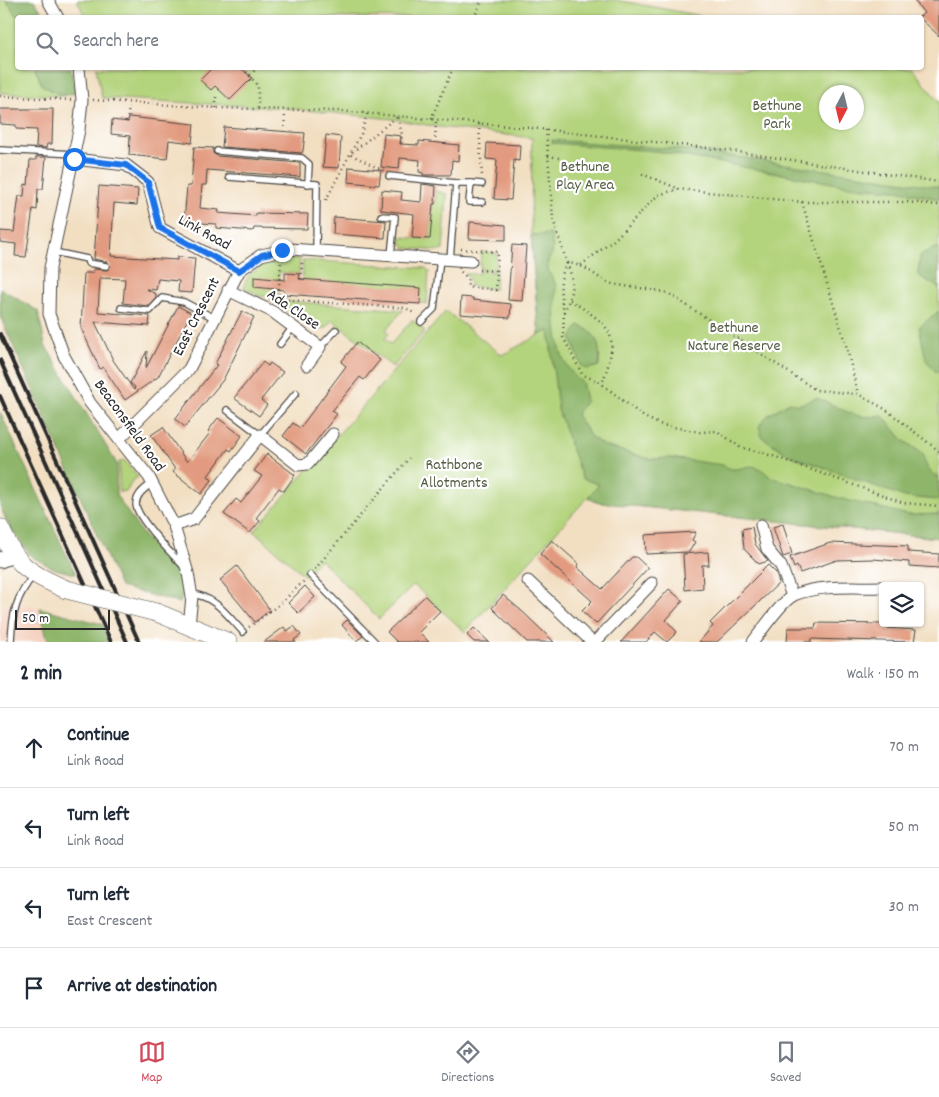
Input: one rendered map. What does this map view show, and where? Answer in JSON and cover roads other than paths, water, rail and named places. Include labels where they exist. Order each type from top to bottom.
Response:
[{"type":"main road","points":[[0,528],[6,558],[34,575],[65,589],[158,613],[189,625],[235,637]]},
{"type":"street","points":[[48,0],[56,15]]},
{"type":"street","name":"Beaconsfield Road","points":[[79,70],[82,100],[75,156],[50,268],[49,314],[64,356],[86,395],[152,483],[174,526],[188,573],[192,594],[189,625]]},
{"type":"street","name":"Link Road","points":[[75,156],[126,165],[148,182],[160,228],[239,271]]},
{"type":"street","name":"East Crescent","points":[[119,439],[189,369],[239,271],[262,255],[282,250],[303,250],[471,261]]},
{"type":"street","name":"Ada Close","points":[[228,290],[273,312],[320,347],[307,365]]},
{"type":"street","points":[[174,526],[194,519],[260,435],[298,465],[308,464],[333,434]]},
{"type":"street","points":[[761,526],[766,549],[782,566],[792,596]]},
{"type":"street","points":[[528,581],[594,642],[652,583]]},
{"type":"street","points":[[753,642],[765,625],[792,596],[828,588],[879,588]]},
{"type":"lane","points":[[0,150],[75,156]]},
{"type":"lane","points":[[217,151],[302,158],[309,164],[308,184]]},
{"type":"lane","points":[[389,176],[482,184]]},
{"type":"lane","points":[[229,177],[317,184],[316,251]]},
{"type":"lane","points":[[422,321],[434,309],[445,259],[456,183]]},
{"type":"lane","points":[[470,183],[469,202],[482,202]]},
{"type":"lane","points":[[381,216],[395,217],[391,256]]},
{"type":"lane","points":[[54,252],[87,259],[88,263],[106,266]]},
{"type":"lane","points":[[121,308],[150,311],[162,298],[184,302],[214,318]]},
{"type":"lane","points":[[280,344],[293,327]]},
{"type":"lane","points":[[320,347],[336,330]]},
{"type":"lane","points":[[227,410],[260,435],[296,393]]},
{"type":"lane","points":[[152,483],[138,495],[136,505],[143,519],[188,573]]},
{"type":"lane","points":[[10,642],[12,616],[16,602],[23,588],[34,575]]},
{"type":"lane","points":[[310,575],[375,642]]},
{"type":"lane","points":[[192,594],[203,595],[212,600],[235,637]]},
{"type":"railway","points":[[0,334],[139,642]]},
{"type":"railway","points":[[0,360],[127,642]]},
{"type":"railway","points":[[0,396],[111,642]]},
{"type":"park label","name":"Bethune Park","points":[[777,115]]},
{"type":"park label","name":"Bethune Play Area","points":[[585,176]]},
{"type":"park label","name":"Bethune Nature Reserve","points":[[734,337]]},
{"type":"park label","name":"Rathbone Allotments","points":[[454,474]]}]
